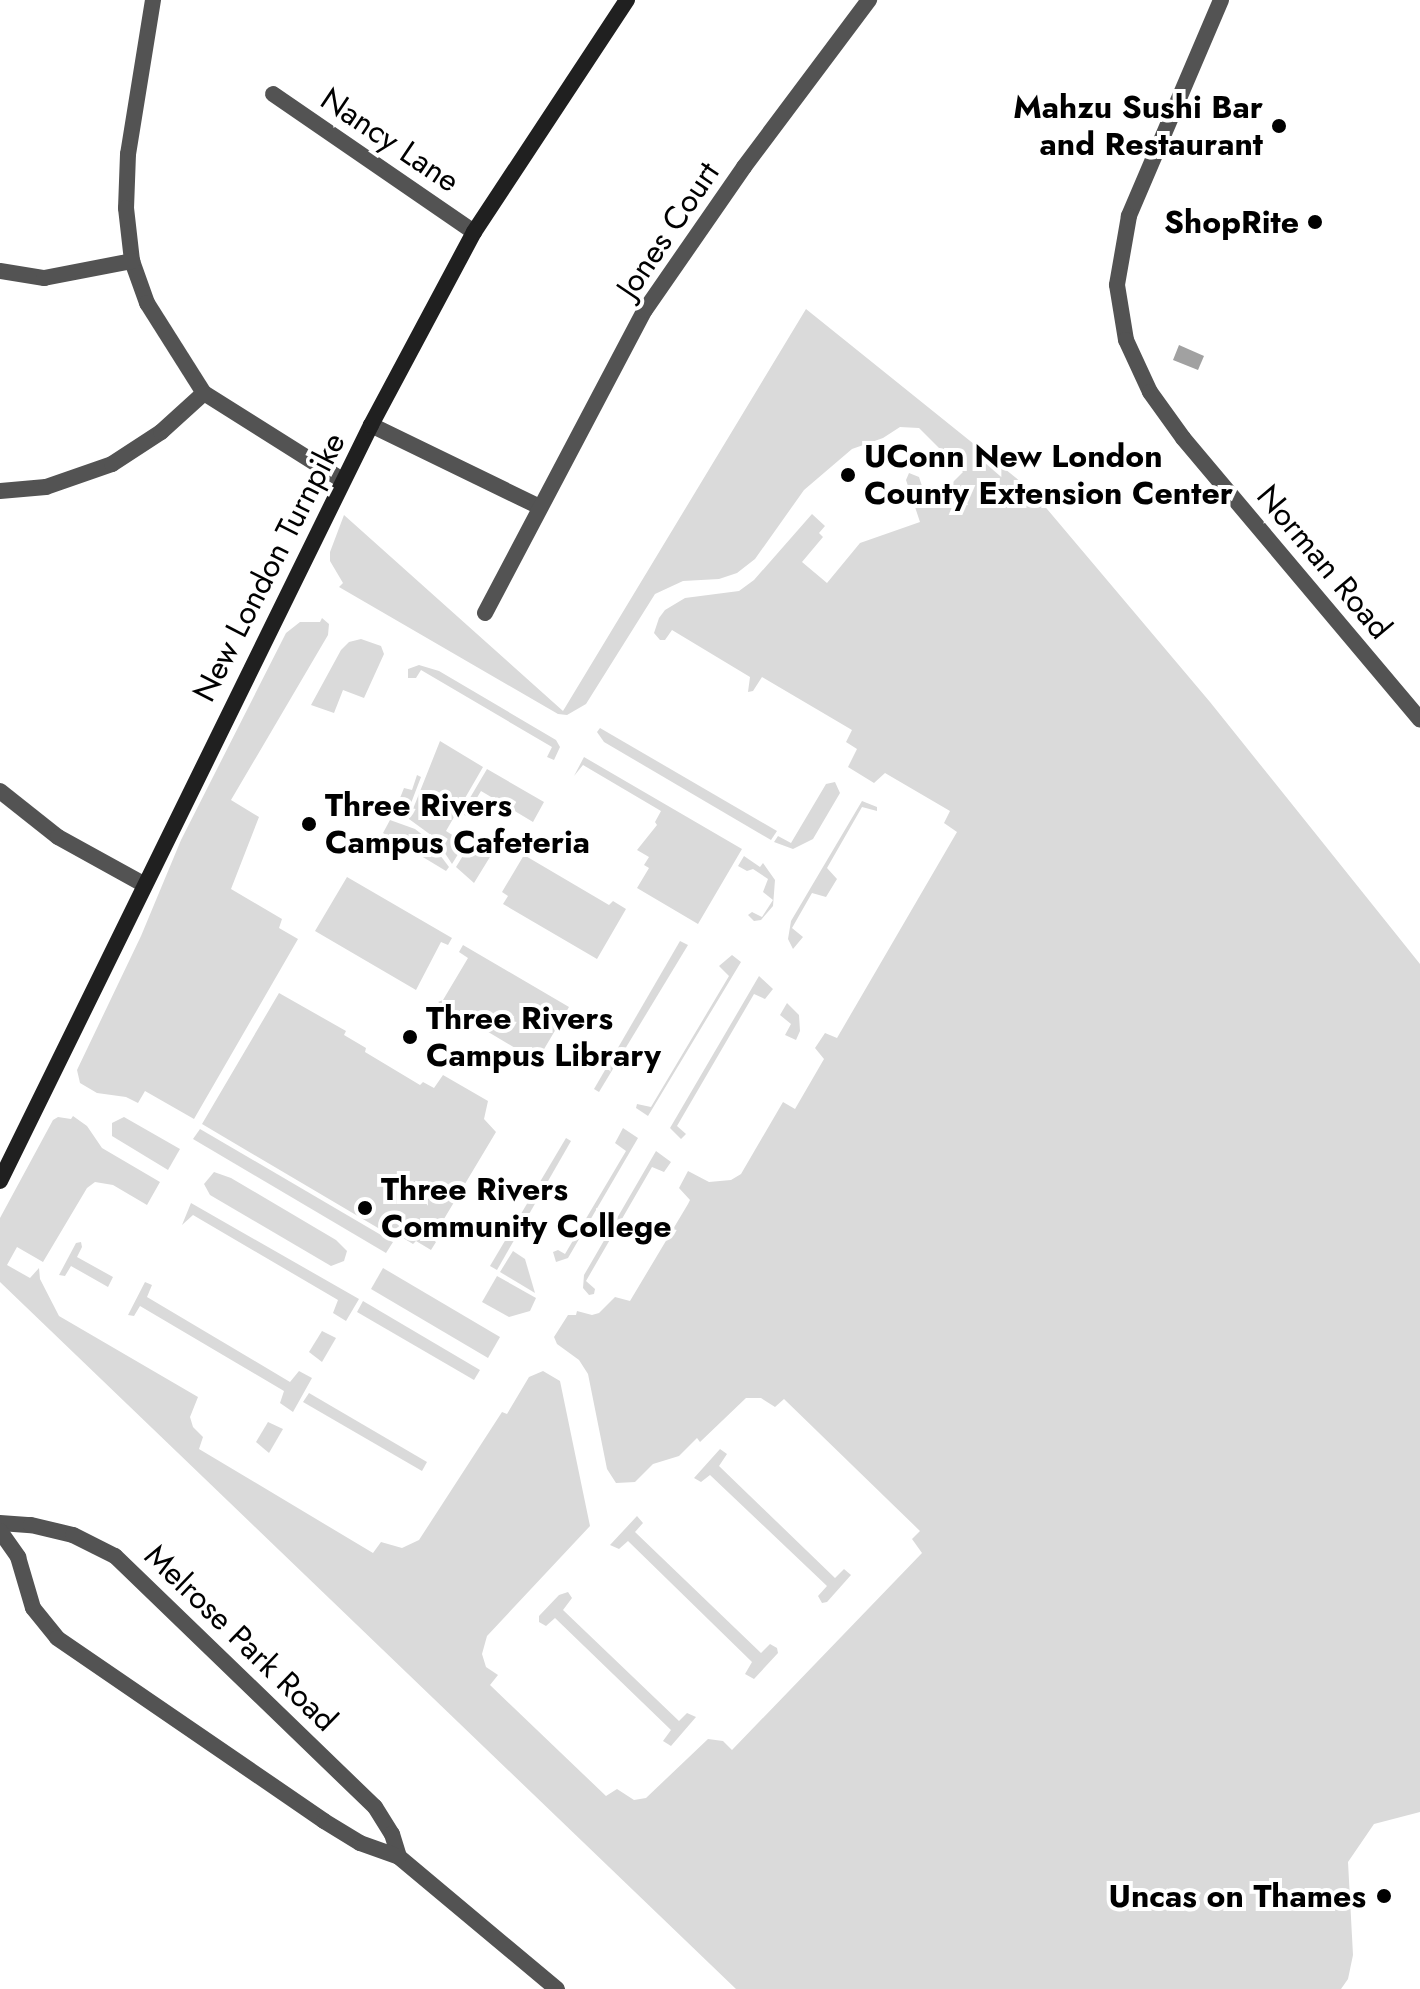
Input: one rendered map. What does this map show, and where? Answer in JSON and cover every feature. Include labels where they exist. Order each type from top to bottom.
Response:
[{"type":"main road","name":"New London Turnpike","points":[[0,1181],[50,1085],[143,884],[371,425],[474,232],[627,0]]},
{"type":"street","points":[[153,0],[128,154],[126,208],[132,261],[147,303],[204,393],[342,480]]},
{"type":"street","name":"Jones Court","points":[[485,613],[645,310],[744,167],[869,0]]},
{"type":"street","name":"Norman Road","points":[[1221,0],[1129,216],[1118,272],[1117,298],[1123,331],[1142,379],[1169,420],[1420,719]]},
{"type":"street","name":"Nancy Lane","points":[[273,94],[474,232]]},
{"type":"street","points":[[0,271],[44,278],[132,261]]},
{"type":"street","points":[[0,491],[46,487],[112,464],[161,432],[204,393]]},
{"type":"street","points":[[371,425],[540,507]]},
{"type":"street","points":[[0,791],[58,837],[143,884]]},
{"type":"street","name":"Melrose Park Road","points":[[0,1523],[31,1525],[73,1535],[105,1550],[125,1565],[375,1807],[392,1834],[399,1857]]},
{"type":"street","name":"Melrose Park Road","points":[[0,1531],[18,1557],[33,1608],[57,1638],[324,1821],[360,1843],[399,1857],[557,1989]]},
{"type":"shaded area","points":[[806,309],[1031,490],[1210,702],[1420,964],[1420,1812],[1374,1824],[1348,1862],[1353,1955],[1348,1979],[1341,1989],[736,1989],[0,1282],[0,1218],[53,1120],[58,1117],[71,1119],[73,1116],[87,1126],[102,1148],[160,1182],[147,1205],[113,1185],[95,1182],[87,1188],[43,1262],[17,1247],[7,1265],[30,1278],[39,1268],[40,1279],[59,1316],[198,1397],[190,1417],[193,1427],[203,1437],[199,1449],[373,1553],[381,1542],[402,1548],[419,1540],[502,1412],[507,1414],[529,1377],[543,1371],[560,1381],[590,1526],[487,1636],[482,1654],[486,1667],[498,1675],[490,1685],[606,1796],[617,1789],[634,1800],[646,1798],[708,1739],[723,1741],[732,1750],[922,1553],[912,1539],[920,1531],[784,1399],[775,1407],[761,1398],[746,1398],[700,1442],[697,1438],[679,1456],[653,1464],[635,1482],[616,1483],[607,1469],[588,1374],[579,1360],[557,1344],[554,1337],[568,1315],[576,1315],[577,1311],[592,1315],[599,1313],[615,1297],[630,1301],[690,1200],[679,1188],[688,1171],[709,1182],[731,1180],[741,1174],[783,1102],[795,1109],[824,1059],[815,1048],[825,1033],[837,1038],[957,832],[944,823],[950,811],[885,773],[874,783],[848,767],[857,749],[846,742],[852,730],[762,677],[753,691],[748,692],[750,677],[672,630],[665,640],[660,640],[654,633],[659,618],[665,610],[685,598],[739,591],[754,580],[812,514],[825,526],[819,533],[823,537],[802,562],[827,583],[860,543],[920,522],[906,480],[909,473],[919,477],[924,492],[930,494],[946,489],[963,472],[919,428],[900,427],[883,438],[852,449],[804,490],[755,559],[737,573],[719,579],[683,581],[655,594],[586,704],[567,715],[558,714],[339,587],[343,583],[330,561],[330,552],[344,515],[563,711]]},
{"type":"shaded area","points":[[1179,345],[1204,356],[1198,370],[1173,360]]},
{"type":"shaded area","points":[[322,618],[329,624],[328,635],[231,800],[259,817],[231,889],[282,919],[279,928],[298,939],[194,1119],[145,1091],[138,1103],[126,1097],[97,1093],[80,1083],[77,1070],[141,936],[181,840],[286,633],[300,622],[320,622]]},
{"type":"shaded area","points":[[361,639],[381,646],[384,654],[364,698],[343,690],[334,713],[311,705],[341,650],[349,642]]},
{"type":"shaded area","points":[[419,665],[439,671],[556,740],[560,747],[554,760],[547,757],[552,747],[421,670],[416,678],[408,678],[408,669]]},
{"type":"shaded area","points":[[600,728],[777,831],[771,840],[604,742],[597,732]]},
{"type":"shaded area","points":[[440,741],[483,767],[446,831],[465,843],[452,864],[435,838],[409,819]]},
{"type":"shaded area","points":[[584,757],[742,849],[698,924],[637,888],[649,868],[644,865],[649,857],[637,850],[657,825],[655,822],[661,811],[583,765],[574,776]]},
{"type":"shaded area","points":[[487,769],[544,802],[533,822],[481,791],[466,816],[461,813]]},
{"type":"shaded area","points":[[417,775],[421,777],[405,819],[376,813],[382,797],[398,803],[404,788],[412,790]]},
{"type":"shaded area","points":[[835,782],[840,793],[813,839],[793,849],[774,842],[778,836],[791,843],[826,784]]},
{"type":"shaded area","points":[[862,801],[877,807],[877,811],[862,807],[827,868],[837,879],[826,897],[812,893],[792,928],[803,937],[793,949],[788,939],[791,921]]},
{"type":"shaded area","points":[[390,820],[415,829],[428,839],[449,867],[446,871],[383,833]]},
{"type":"shaded area","points":[[477,842],[493,852],[474,883],[456,867],[469,846],[473,848]]},
{"type":"shaded area","points":[[524,855],[609,905],[613,901],[626,909],[597,959],[503,904],[508,896],[502,892]]},
{"type":"shaded area","points":[[744,856],[760,867],[763,863],[775,880],[773,906],[761,920],[754,921],[748,915],[752,912],[762,917],[773,900],[763,892],[768,879],[753,869],[747,871],[738,866]]},
{"type":"shaded area","points":[[347,877],[452,938],[448,945],[441,942],[416,990],[315,931]]},
{"type":"shaded area","points":[[680,941],[688,945],[599,1092],[594,1089]]},
{"type":"shaded area","points":[[463,945],[569,1007],[537,1061],[438,1002],[443,1000],[468,958],[459,952]]},
{"type":"shaded area","points":[[732,955],[741,962],[648,1116],[636,1108],[637,1104],[651,1107],[729,976],[719,966]]},
{"type":"shaded area","points":[[759,976],[773,989],[765,999],[754,994],[677,1126],[686,1134],[681,1139],[670,1128]]},
{"type":"shaded area","points":[[279,993],[346,1031],[344,1035],[366,1048],[365,1052],[420,1085],[423,1082],[434,1088],[443,1075],[488,1101],[484,1119],[496,1132],[432,1239],[436,1242],[431,1250],[398,1235],[395,1238],[202,1124]]},
{"type":"shaded area","points":[[787,1003],[799,1015],[800,1031],[796,1040],[785,1035],[791,1024],[780,1015]]},
{"type":"shaded area","points":[[124,1117],[180,1149],[168,1170],[112,1136],[112,1123]]},
{"type":"shaded area","points":[[623,1128],[638,1138],[568,1258],[556,1262],[553,1252],[558,1250],[565,1254],[626,1151],[615,1143]]},
{"type":"shaded area","points":[[200,1129],[393,1242],[386,1253],[193,1139]]},
{"type":"shaded area","points":[[566,1138],[571,1141],[497,1270],[490,1266]]},
{"type":"shaded area","points":[[656,1151],[671,1162],[664,1172],[652,1167],[586,1281],[595,1289],[594,1294],[589,1295],[583,1288],[584,1275]]},
{"type":"shaded area","points":[[214,1172],[231,1178],[336,1240],[347,1251],[344,1261],[331,1266],[210,1195],[204,1184]]},
{"type":"shaded area","points":[[191,1203],[359,1299],[346,1321],[333,1313],[338,1300],[193,1215],[182,1225]]},
{"type":"shaded area","points":[[81,1242],[77,1257],[113,1277],[108,1287],[71,1266],[65,1276],[59,1275],[76,1243]]},
{"type":"shaded area","points":[[513,1251],[525,1259],[535,1293],[500,1272]]},
{"type":"shaded area","points":[[383,1268],[500,1337],[488,1358],[371,1289]]},
{"type":"shaded area","points":[[497,1276],[536,1298],[530,1311],[509,1317],[482,1302]]},
{"type":"shaded area","points":[[145,1282],[152,1285],[147,1297],[290,1382],[299,1371],[312,1378],[293,1412],[280,1403],[284,1391],[140,1306],[134,1316],[128,1315]]},
{"type":"shaded area","points":[[363,1301],[480,1370],[474,1380],[357,1312]]},
{"type":"shaded area","points":[[322,1331],[336,1338],[322,1362],[309,1352]]},
{"type":"shaded area","points":[[309,1393],[427,1462],[422,1471],[303,1402]]},
{"type":"shaded area","points":[[268,1422],[283,1429],[269,1453],[256,1442]]},
{"type":"shaded area","points":[[720,1449],[727,1454],[719,1466],[835,1578],[844,1569],[851,1575],[827,1602],[822,1603],[818,1596],[827,1586],[710,1475],[701,1482],[694,1478]]},
{"type":"shaded area","points":[[637,1516],[643,1523],[635,1532],[761,1653],[770,1644],[777,1648],[778,1653],[754,1679],[745,1674],[752,1662],[628,1541],[619,1549],[610,1545]]},
{"type":"shaded area","points":[[568,1592],[572,1598],[563,1610],[679,1721],[687,1713],[696,1717],[671,1746],[663,1741],[671,1730],[555,1618],[546,1626],[539,1622],[539,1616],[559,1595]]},
{"type":"place","name":"Mahzu Sushi Bar and Restaurant","points":[[1279,126]]},
{"type":"place","name":"ShopRite","points":[[1315,222]]},
{"type":"place","name":"UConn New London County Extension Center","points":[[848,475]]},
{"type":"place","name":"Three Rivers Campus Cafeteria","points":[[309,824]]},
{"type":"place","name":"Three Rivers Campus Library","points":[[410,1037]]},
{"type":"place","name":"Three Rivers Community College","points":[[365,1208]]},
{"type":"place","name":"Uncas on Thames","points":[[1384,1896]]}]
